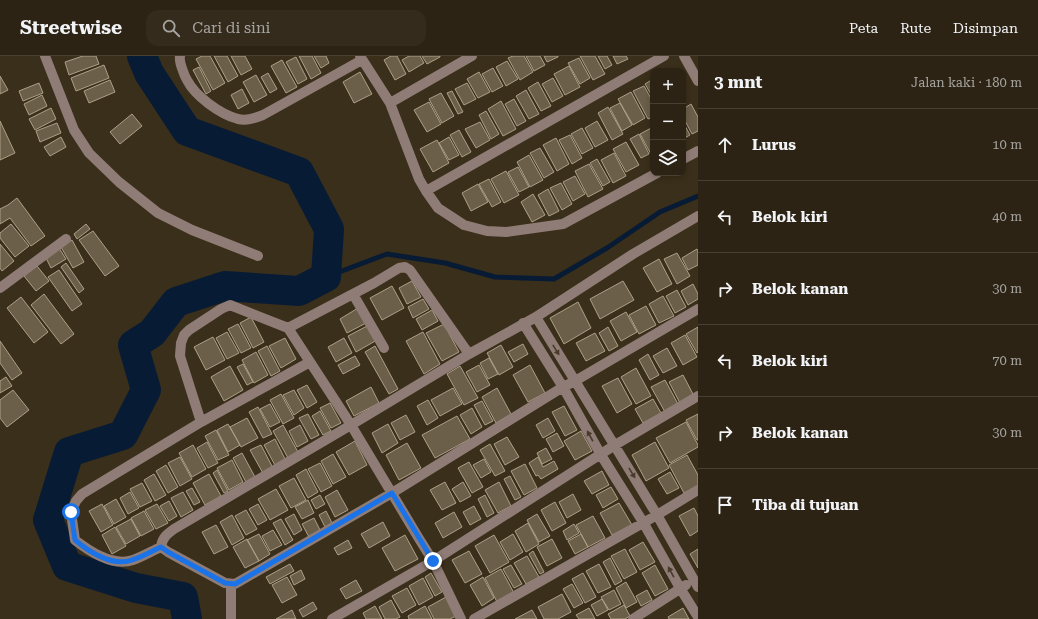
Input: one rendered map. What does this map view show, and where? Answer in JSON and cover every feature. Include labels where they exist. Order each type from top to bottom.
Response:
[{"type":"street","points":[[45,56],[74,130],[89,153],[119,182],[158,213],[192,230],[258,256]]},
{"type":"street","points":[[180,56],[179,60],[187,80],[195,90],[212,106],[239,119],[251,119],[263,115],[361,58],[390,103],[419,179],[438,208],[464,225],[487,231],[506,232],[563,224],[651,176]]},
{"type":"street","points":[[390,103],[472,56]]},
{"type":"street","points":[[426,191],[664,56]]},
{"type":"street","points":[[684,56],[698,81]]},
{"type":"street","points":[[686,157],[698,151]]},
{"type":"street","points":[[161,547],[162,541],[166,534],[174,529],[469,354],[536,317],[633,254],[698,216]]},
{"type":"street","points":[[0,288],[66,239]]},
{"type":"street","points":[[288,328],[399,268],[405,267],[410,270],[469,354]]},
{"type":"street","points":[[353,294],[384,348]]},
{"type":"street","points":[[201,422],[180,356],[181,343],[184,335],[189,330],[221,309],[230,306],[288,328],[351,425],[433,561],[459,618]]},
{"type":"street","points":[[161,547],[225,583],[235,584],[392,493],[563,387],[698,308]]},
{"type":"street","points":[[536,317],[615,445],[696,582],[680,588],[632,619]]},
{"type":"street","points":[[523,323],[563,387],[698,618]]},
{"type":"street","points":[[161,547],[131,561],[118,562],[103,558],[75,540],[71,512],[76,501],[82,494],[201,422],[310,362]]},
{"type":"street","points":[[332,619],[433,561],[615,445],[698,396]]},
{"type":"street","points":[[474,619],[657,515],[698,490]]},
{"type":"street","points":[[231,584],[231,619]]},
{"type":"building","points":[[83,56],[96,56],[99,64],[69,75],[65,62]]},
{"type":"building","points":[[202,56],[210,56],[225,83],[213,90],[196,59]]},
{"type":"building","points":[[214,56],[227,56],[238,76],[228,82]]},
{"type":"building","points":[[231,56],[245,56],[252,69],[241,75]]},
{"type":"building","points":[[299,56],[312,56],[321,73],[311,79]]},
{"type":"building","points":[[314,56],[326,56],[329,63],[321,68]]},
{"type":"building","points":[[391,56],[397,56],[406,74],[395,80],[384,60]]},
{"type":"building","points":[[409,56],[420,56],[424,63],[409,72],[402,60]]},
{"type":"building","points":[[422,56],[440,56],[440,57],[427,64]]},
{"type":"building","points":[[513,56],[524,56],[533,72],[520,80],[508,58]]},
{"type":"building","points":[[526,56],[540,56],[545,65],[534,71]]},
{"type":"building","points":[[544,56],[558,56],[558,57],[547,62]]},
{"type":"building","points":[[580,56],[595,56],[605,74],[593,80]]},
{"type":"building","points":[[598,56],[607,56],[612,65],[605,69]]},
{"type":"building","points":[[613,56],[626,56],[628,59],[617,64]]},
{"type":"building","points":[[296,57],[307,79],[298,84],[286,62]]},
{"type":"building","points":[[579,58],[590,78],[580,84],[568,63]]},
{"type":"building","points":[[282,60],[297,87],[286,93],[271,66]]},
{"type":"building","points":[[507,61],[518,79],[506,86],[496,67]]},
{"type":"building","points":[[104,65],[109,78],[76,91],[71,78]]},
{"type":"building","points":[[569,66],[580,87],[565,95],[554,74]]},
{"type":"building","points":[[199,67],[211,91],[206,94],[193,70]]},
{"type":"building","points":[[493,68],[503,86],[492,92],[482,74]]},
{"type":"building","points":[[360,72],[372,94],[354,103],[343,82]]},
{"type":"building","points":[[479,72],[490,92],[478,98],[467,79]]},
{"type":"building","points":[[268,73],[277,89],[270,93],[261,77]]},
{"type":"building","points":[[256,75],[267,95],[254,102],[243,82]]},
{"type":"building","points":[[0,76],[8,90],[0,94]]},
{"type":"building","points":[[553,78],[563,96],[552,102],[542,84]]},
{"type":"building","points":[[110,80],[115,92],[89,103],[84,91]]},
{"type":"building","points":[[650,81],[650,93],[645,84]]},
{"type":"building","points":[[538,82],[551,106],[541,111],[528,88]]},
{"type":"building","points":[[39,83],[43,93],[23,101],[19,91]]},
{"type":"building","points":[[467,83],[476,99],[464,105],[455,89]]},
{"type":"building","points":[[644,86],[650,97],[650,118],[648,119],[633,91]]},
{"type":"building","points":[[242,89],[249,103],[238,109],[231,95]]},
{"type":"building","points":[[526,90],[539,114],[529,119],[516,96]]},
{"type":"building","points":[[452,91],[463,112],[458,114],[447,93]]},
{"type":"building","points":[[631,92],[645,118],[633,125],[618,99]]},
{"type":"building","points":[[441,93],[454,116],[442,123],[429,99]]},
{"type":"building","points":[[42,95],[47,106],[29,115],[24,104]]},
{"type":"building","points":[[514,99],[526,121],[517,126],[505,104]]},
{"type":"building","points":[[501,101],[516,129],[503,136],[488,109]]},
{"type":"building","points":[[429,102],[441,124],[427,132],[414,110]]},
{"type":"building","points":[[620,103],[632,125],[622,131],[610,108]]},
{"type":"building","points":[[691,104],[698,117],[698,131],[692,134],[686,123],[686,107]]},
{"type":"building","points":[[608,107],[623,134],[612,140],[598,113]]},
{"type":"building","points":[[51,108],[56,119],[35,130],[29,119]]},
{"type":"building","points":[[486,111],[499,134],[491,139],[479,115]]},
{"type":"building","points":[[132,114],[142,126],[120,144],[110,132]]},
{"type":"building","points":[[0,121],[15,153],[0,160]]},
{"type":"building","points":[[597,121],[608,140],[595,147],[585,128]]},
{"type":"building","points":[[480,122],[490,140],[476,148],[465,129]]},
{"type":"building","points":[[57,123],[61,133],[40,142],[36,131]]},
{"type":"building","points":[[582,128],[593,148],[582,154],[571,134]]},
{"type":"building","points":[[686,128],[690,135],[686,137]]},
{"type":"building","points":[[650,129],[650,152],[640,134]]},
{"type":"building","points":[[459,130],[471,152],[462,157],[450,135]]},
{"type":"building","points":[[639,134],[649,154],[641,158],[630,139]]},
{"type":"building","points":[[570,135],[582,158],[572,164],[559,140]]},
{"type":"building","points":[[61,137],[66,147],[50,156],[44,147]]},
{"type":"building","points":[[449,137],[459,155],[449,160],[439,143]]},
{"type":"building","points":[[556,138],[569,164],[557,171],[543,145]]},
{"type":"building","points":[[437,140],[449,163],[433,172],[420,149]]},
{"type":"building","points":[[626,142],[639,165],[626,172],[613,149]]},
{"type":"building","points":[[540,148],[554,172],[544,178],[530,153]]},
{"type":"building","points":[[614,153],[626,176],[613,183],[601,160]]},
{"type":"building","points":[[529,155],[543,180],[530,187],[517,162]]},
{"type":"building","points":[[597,159],[610,182],[603,186],[590,163]]},
{"type":"building","points":[[589,164],[603,189],[588,197],[575,171]]},
{"type":"building","points":[[518,167],[529,187],[519,192],[508,172]]},
{"type":"building","points":[[506,171],[519,195],[504,203],[491,179]]},
{"type":"building","points":[[575,176],[585,194],[573,201],[563,182]]},
{"type":"building","points":[[489,179],[501,202],[492,207],[479,184]]},
{"type":"building","points":[[561,183],[572,204],[562,210],[550,188]]},
{"type":"building","points":[[478,184],[488,202],[471,211],[462,193]]},
{"type":"building","points":[[548,189],[559,211],[549,216],[538,195]]},
{"type":"building","points":[[533,194],[545,215],[532,222],[521,202]]},
{"type":"building","points":[[17,198],[45,236],[31,246],[10,218],[0,224],[0,209]]},
{"type":"building","points":[[11,224],[29,246],[15,257],[0,238],[0,233]]},
{"type":"building","points":[[86,224],[90,229],[77,239],[74,234]]},
{"type":"building","points":[[93,231],[119,266],[105,276],[79,240]]},
{"type":"building","points":[[72,240],[84,262],[73,268],[61,247]]},
{"type":"building","points":[[0,244],[14,261],[2,271],[0,268]]},
{"type":"building","points":[[59,248],[66,259],[51,268],[45,256]]},
{"type":"building","points":[[697,249],[698,265],[688,270],[682,258]]},
{"type":"building","points":[[677,253],[690,276],[677,284],[664,259]]},
{"type":"building","points":[[659,259],[672,284],[657,292],[643,268]]},
{"type":"building","points":[[66,263],[84,289],[79,293],[61,267]]},
{"type":"building","points":[[37,266],[49,281],[36,291],[24,276]]},
{"type":"building","points":[[59,270],[82,304],[72,311],[48,277]]},
{"type":"building","points":[[412,281],[421,297],[407,304],[399,288]]},
{"type":"building","points":[[623,281],[634,300],[600,319],[590,299]]},
{"type":"building","points":[[693,284],[698,294],[698,299],[688,305],[681,291]]},
{"type":"building","points":[[392,286],[404,308],[382,320],[370,298]]},
{"type":"building","points":[[677,290],[686,307],[675,313],[666,296]]},
{"type":"building","points":[[44,294],[74,334],[61,344],[31,305]]},
{"type":"building","points":[[663,296],[674,316],[659,323],[649,304]]},
{"type":"building","points":[[21,297],[48,332],[34,343],[7,308]]},
{"type":"building","points":[[423,299],[429,309],[413,318],[408,307]]},
{"type":"building","points":[[578,302],[591,328],[564,344],[550,318]]},
{"type":"building","points":[[646,306],[656,325],[639,334],[629,315]]},
{"type":"building","points":[[358,308],[366,323],[347,333],[340,319]]},
{"type":"building","points":[[432,310],[438,321],[422,330],[416,319]]},
{"type":"building","points":[[626,312],[637,332],[621,341],[610,321]]},
{"type":"building","points":[[251,317],[264,342],[253,348],[240,323]]},
{"type":"building","points":[[238,324],[251,348],[241,353],[228,329]]},
{"type":"building","points":[[444,324],[459,352],[442,361],[426,333]]},
{"type":"building","points":[[369,325],[377,340],[356,352],[348,336]]},
{"type":"building","points":[[608,327],[618,346],[609,351],[599,333]]},
{"type":"building","points":[[698,327],[698,352],[697,353],[686,334]]},
{"type":"building","points":[[227,332],[239,353],[227,359],[216,338]]},
{"type":"building","points":[[423,332],[440,364],[424,374],[406,341]]},
{"type":"building","points":[[595,333],[605,351],[586,361],[576,343]]},
{"type":"building","points":[[685,335],[697,357],[683,365],[671,343]]},
{"type":"building","points":[[213,337],[225,360],[206,370],[194,347]]},
{"type":"building","points":[[285,338],[296,359],[281,368],[269,346]]},
{"type":"building","points":[[344,338],[352,353],[336,362],[328,347]]},
{"type":"building","points":[[0,341],[22,373],[12,380],[0,363]]},
{"type":"building","points":[[523,344],[528,354],[514,362],[508,352]]},
{"type":"building","points":[[501,345],[513,367],[499,375],[487,353]]},
{"type":"building","points":[[267,346],[280,371],[271,376],[258,351]]},
{"type":"building","points":[[375,346],[398,389],[389,394],[365,352]]},
{"type":"building","points":[[667,348],[677,366],[663,373],[653,356]]},
{"type":"building","points":[[256,352],[268,375],[254,383],[242,360]]},
{"type":"building","points":[[648,354],[659,375],[650,380],[639,360]]},
{"type":"building","points":[[355,356],[360,365],[343,374],[338,365]]},
{"type":"building","points":[[489,358],[498,374],[488,379],[480,363]]},
{"type":"building","points":[[243,364],[253,382],[247,385],[237,367]]},
{"type":"building","points":[[479,365],[490,385],[477,392],[466,372]]},
{"type":"building","points":[[530,365],[545,393],[528,402],[513,375]]},
{"type":"building","points":[[230,366],[243,390],[224,401],[211,377]]},
{"type":"building","points":[[460,366],[478,398],[464,405],[447,374]]},
{"type":"building","points":[[636,368],[651,396],[636,404],[621,377]]},
{"type":"building","points":[[683,375],[694,396],[680,403],[669,382]]},
{"type":"building","points":[[6,377],[12,386],[0,393],[0,381]]},
{"type":"building","points":[[618,378],[632,404],[617,413],[602,386]]},
{"type":"building","points":[[665,380],[678,404],[665,412],[651,387]]},
{"type":"building","points":[[307,385],[317,402],[307,408],[297,390]]},
{"type":"building","points":[[371,387],[379,403],[354,416],[346,401]]},
{"type":"building","points":[[453,388],[462,404],[440,416],[431,400]]},
{"type":"building","points":[[497,388],[511,414],[496,423],[482,397]]},
{"type":"building","points":[[13,390],[29,410],[7,427],[0,418],[0,400]]},
{"type":"building","points":[[294,390],[304,408],[294,415],[283,395]]},
{"type":"building","points":[[281,394],[294,418],[283,424],[270,400]]},
{"type":"building","points":[[653,399],[661,413],[643,423],[635,409]]},
{"type":"building","points":[[428,400],[438,418],[427,425],[417,406]]},
{"type":"building","points":[[482,401],[493,421],[485,425],[474,405]]},
{"type":"building","points":[[330,403],[341,423],[331,428],[320,408]]},
{"type":"building","points":[[270,404],[280,422],[270,427],[260,409]]},
{"type":"building","points":[[564,406],[577,430],[565,436],[552,412]]},
{"type":"building","points":[[258,407],[272,434],[263,438],[249,412]]},
{"type":"building","points":[[472,408],[482,427],[471,434],[460,415]]},
{"type":"building","points":[[320,411],[331,431],[323,435],[312,416]]},
{"type":"building","points":[[308,414],[319,435],[311,439],[299,418]]},
{"type":"building","points":[[698,414],[698,440],[697,440],[686,420]]},
{"type":"building","points":[[406,415],[415,432],[400,440],[391,423]]},
{"type":"building","points":[[457,416],[470,439],[435,458],[422,435]]},
{"type":"building","points":[[247,418],[258,438],[241,447],[230,427]]},
{"type":"building","points":[[548,418],[555,431],[543,438],[536,425]]},
{"type":"building","points":[[686,422],[698,447],[670,463],[656,438]]},
{"type":"building","points":[[228,424],[240,445],[228,452],[217,430]]},
{"type":"building","points":[[388,424],[398,443],[382,453],[372,433]]},
{"type":"building","points":[[283,425],[298,452],[288,458],[273,431]]},
{"type":"building","points":[[300,425],[308,441],[297,447],[289,431]]},
{"type":"building","points":[[216,430],[229,455],[218,460],[205,436]]},
{"type":"building","points":[[581,431],[592,451],[575,460],[564,441]]},
{"type":"building","points":[[557,433],[564,446],[553,452],[546,439]]},
{"type":"building","points":[[507,437],[519,457],[505,465],[494,444]]},
{"type":"building","points":[[275,439],[286,461],[276,467],[264,445]]},
{"type":"building","points":[[355,441],[367,465],[349,475],[336,452]]},
{"type":"building","points":[[207,442],[218,463],[208,468],[197,448]]},
{"type":"building","points":[[655,442],[669,468],[646,481],[632,455]]},
{"type":"building","points":[[407,443],[421,468],[399,480],[386,455]]},
{"type":"building","points":[[490,444],[505,471],[495,476],[480,450]]},
{"type":"building","points":[[193,445],[206,469],[192,477],[179,453]]},
{"type":"building","points":[[261,445],[274,470],[264,475],[250,450]]},
{"type":"building","points":[[546,448],[552,459],[542,464],[537,453]]},
{"type":"building","points":[[242,453],[255,477],[246,482],[233,458]]},
{"type":"building","points":[[333,454],[346,477],[333,484],[321,461]]},
{"type":"building","points":[[687,455],[698,475],[698,486],[684,493],[669,465]]},
{"type":"building","points":[[180,457],[192,479],[180,486],[168,463]]},
{"type":"building","points":[[538,457],[543,467],[554,461],[558,469],[541,479],[538,475],[536,476],[529,463]]},
{"type":"building","points":[[484,459],[491,472],[481,478],[473,465]]},
{"type":"building","points":[[232,460],[243,482],[229,490],[217,468]]},
{"type":"building","points":[[469,462],[483,487],[472,493],[458,468]]},
{"type":"building","points":[[320,463],[332,486],[321,492],[308,469]]},
{"type":"building","points":[[525,464],[537,488],[524,495],[511,471]]},
{"type":"building","points":[[166,465],[178,487],[168,493],[156,471]]},
{"type":"building","points":[[306,469],[318,492],[308,498],[296,475]]},
{"type":"building","points":[[217,470],[228,491],[224,493],[213,473]]},
{"type":"building","points":[[602,471],[609,485],[592,494],[584,481]]},
{"type":"building","points":[[670,472],[679,488],[667,494],[658,479]]},
{"type":"building","points":[[154,474],[166,495],[155,501],[144,480]]},
{"type":"building","points":[[209,474],[221,496],[205,505],[193,483]]},
{"type":"building","points":[[510,476],[521,497],[515,500],[504,479]]},
{"type":"building","points":[[294,478],[306,500],[291,508],[279,486]]},
{"type":"building","points":[[445,482],[456,503],[442,510],[430,490]]},
{"type":"building","points":[[463,482],[471,496],[460,502],[452,489]]},
{"type":"building","points":[[499,482],[511,506],[498,513],[485,490]]},
{"type":"building","points":[[142,483],[152,501],[140,507],[130,489]]},
{"type":"building","points":[[611,487],[618,499],[603,508],[596,495]]},
{"type":"building","points":[[192,488],[200,502],[194,505],[186,491]]},
{"type":"building","points":[[276,489],[288,510],[270,520],[258,499]]},
{"type":"building","points":[[337,490],[348,510],[335,517],[325,497]]},
{"type":"building","points":[[130,492],[139,508],[128,514],[120,498]]},
{"type":"building","points":[[183,492],[193,510],[181,517],[171,498]]},
{"type":"building","points":[[573,494],[581,510],[567,518],[559,502]]},
{"type":"building","points":[[320,495],[325,504],[316,509],[311,500]]},
{"type":"building","points":[[485,495],[494,513],[487,517],[478,499]]},
{"type":"building","points":[[116,499],[126,517],[114,524],[104,506]]},
{"type":"building","points":[[308,500],[314,513],[302,519],[295,507]]},
{"type":"building","points":[[169,501],[177,516],[169,521],[160,506]]},
{"type":"building","points":[[555,502],[566,523],[552,531],[541,510]]},
{"type":"building","points":[[619,503],[632,525],[612,535],[600,513]]},
{"type":"building","points":[[102,504],[113,525],[101,532],[89,511]]},
{"type":"building","points":[[157,504],[168,523],[156,529],[145,510]]},
{"type":"building","points":[[258,504],[267,520],[258,525],[249,509]]},
{"type":"building","points":[[474,506],[481,519],[470,525],[463,512]]},
{"type":"building","points":[[694,508],[698,516],[698,531],[690,536],[679,516]]},
{"type":"building","points":[[246,510],[257,529],[246,535],[235,516]]},
{"type":"building","points":[[144,511],[154,529],[141,536],[131,518]]},
{"type":"building","points":[[326,511],[333,525],[326,529],[319,515]]},
{"type":"building","points":[[454,512],[462,527],[443,538],[435,523]]},
{"type":"building","points":[[294,514],[302,530],[294,535],[285,519]]},
{"type":"building","points":[[537,514],[550,536],[539,542],[527,520]]},
{"type":"building","points":[[232,515],[244,538],[232,545],[220,522]]},
{"type":"building","points":[[593,516],[605,538],[588,547],[576,525]]},
{"type":"building","points":[[314,518],[320,530],[309,537],[302,524]]},
{"type":"building","points":[[131,519],[140,536],[126,544],[116,527]]},
{"type":"building","points":[[281,519],[293,540],[285,545],[273,523]]},
{"type":"building","points":[[383,522],[390,536],[369,548],[361,534]]},
{"type":"building","points":[[528,523],[539,544],[526,552],[515,531]]},
{"type":"building","points":[[574,524],[579,533],[567,540],[563,531]]},
{"type":"building","points":[[216,525],[228,547],[214,554],[202,532]]},
{"type":"building","points":[[115,527],[126,546],[112,554],[102,535]]},
{"type":"building","points":[[273,530],[282,545],[270,551],[262,536]]},
{"type":"building","points":[[259,534],[270,554],[259,561],[247,540]]},
{"type":"building","points":[[513,534],[523,552],[510,560],[500,542]]},
{"type":"building","points":[[581,534],[588,547],[575,554],[568,541]]},
{"type":"building","points":[[405,535],[418,559],[395,571],[382,548]]},
{"type":"building","points":[[494,535],[509,562],[490,573],[475,546]]},
{"type":"building","points":[[247,539],[259,561],[245,568],[233,547]]},
{"type":"building","points":[[552,539],[562,558],[547,566],[537,547]]},
{"type":"building","points":[[348,540],[352,548],[338,555],[334,548]]},
{"type":"building","points":[[643,542],[655,562],[640,570],[629,550]]},
{"type":"building","points":[[625,549],[637,572],[624,579],[611,556]]},
{"type":"building","points":[[698,549],[698,568],[690,554]]},
{"type":"building","points":[[469,551],[482,574],[465,583],[452,560]]},
{"type":"building","points":[[533,551],[544,572],[540,574],[529,554]]},
{"type":"building","points":[[527,556],[539,577],[526,584],[514,563]]},
{"type":"building","points":[[610,558],[622,581],[615,585],[603,562]]},
{"type":"building","points":[[290,564],[294,571],[270,584],[266,577]]},
{"type":"building","points":[[599,564],[611,587],[598,593],[586,571]]},
{"type":"building","points":[[511,565],[522,584],[514,588],[503,569]]},
{"type":"building","points":[[655,565],[668,589],[655,596],[642,573]]},
{"type":"building","points":[[501,569],[514,593],[497,602],[485,578]]},
{"type":"building","points":[[301,570],[305,579],[294,585],[290,576]]},
{"type":"building","points":[[431,573],[442,592],[435,596],[425,577]]},
{"type":"building","points":[[583,573],[596,597],[585,603],[572,579]]},
{"type":"building","points":[[287,577],[297,595],[282,603],[272,585]]},
{"type":"building","points":[[483,577],[494,598],[482,606],[470,585]]},
{"type":"building","points":[[423,578],[433,597],[419,605],[409,586]]},
{"type":"building","points":[[356,580],[362,591],[346,599],[340,589]]},
{"type":"building","points":[[626,582],[637,602],[626,608],[616,588]]},
{"type":"building","points":[[572,584],[583,603],[574,608],[563,589]]},
{"type":"building","points":[[407,588],[416,605],[402,613],[392,596]]},
{"type":"building","points":[[614,590],[621,604],[609,610],[601,597]]},
{"type":"building","points":[[647,590],[652,600],[641,606],[636,596]]},
{"type":"building","points":[[562,594],[571,612],[558,619],[544,619],[538,607]]},
{"type":"building","points":[[446,597],[456,616],[450,619],[434,619],[428,607]]},
{"type":"building","points":[[602,599],[608,610],[597,616],[591,605]]},
{"type":"building","points":[[391,600],[400,617],[396,619],[385,619],[379,607]]},
{"type":"building","points":[[313,602],[317,609],[303,617],[299,610]]},
{"type":"building","points":[[624,605],[630,616],[625,619],[611,619],[608,614]]},
{"type":"building","points":[[375,606],[382,619],[366,619],[363,613]]},
{"type":"building","points":[[425,606],[432,619],[409,619],[408,616]]},
{"type":"building","points":[[589,608],[595,619],[579,619],[576,615]]},
{"type":"building","points":[[683,608],[689,619],[669,619],[668,617]]},
{"type":"building","points":[[292,610],[296,619],[276,619]]},
{"type":"building","points":[[532,610],[537,619],[515,619]]},
{"type":"waterway","points":[[142,56],[149,73],[187,131],[299,172],[329,229],[326,277],[299,291],[225,286],[176,302],[152,333],[133,345],[146,390],[123,435],[69,452],[48,520],[67,566],[136,588],[183,597],[187,619]]},
{"type":"waterway","points":[[326,277],[387,254],[445,263],[495,277],[554,279],[607,248],[660,212],[698,196]]},
{"type":"route","points":[[71,512],[75,540],[103,558],[118,562],[131,561],[161,547],[225,583],[235,584],[392,493],[433,561]]}]
